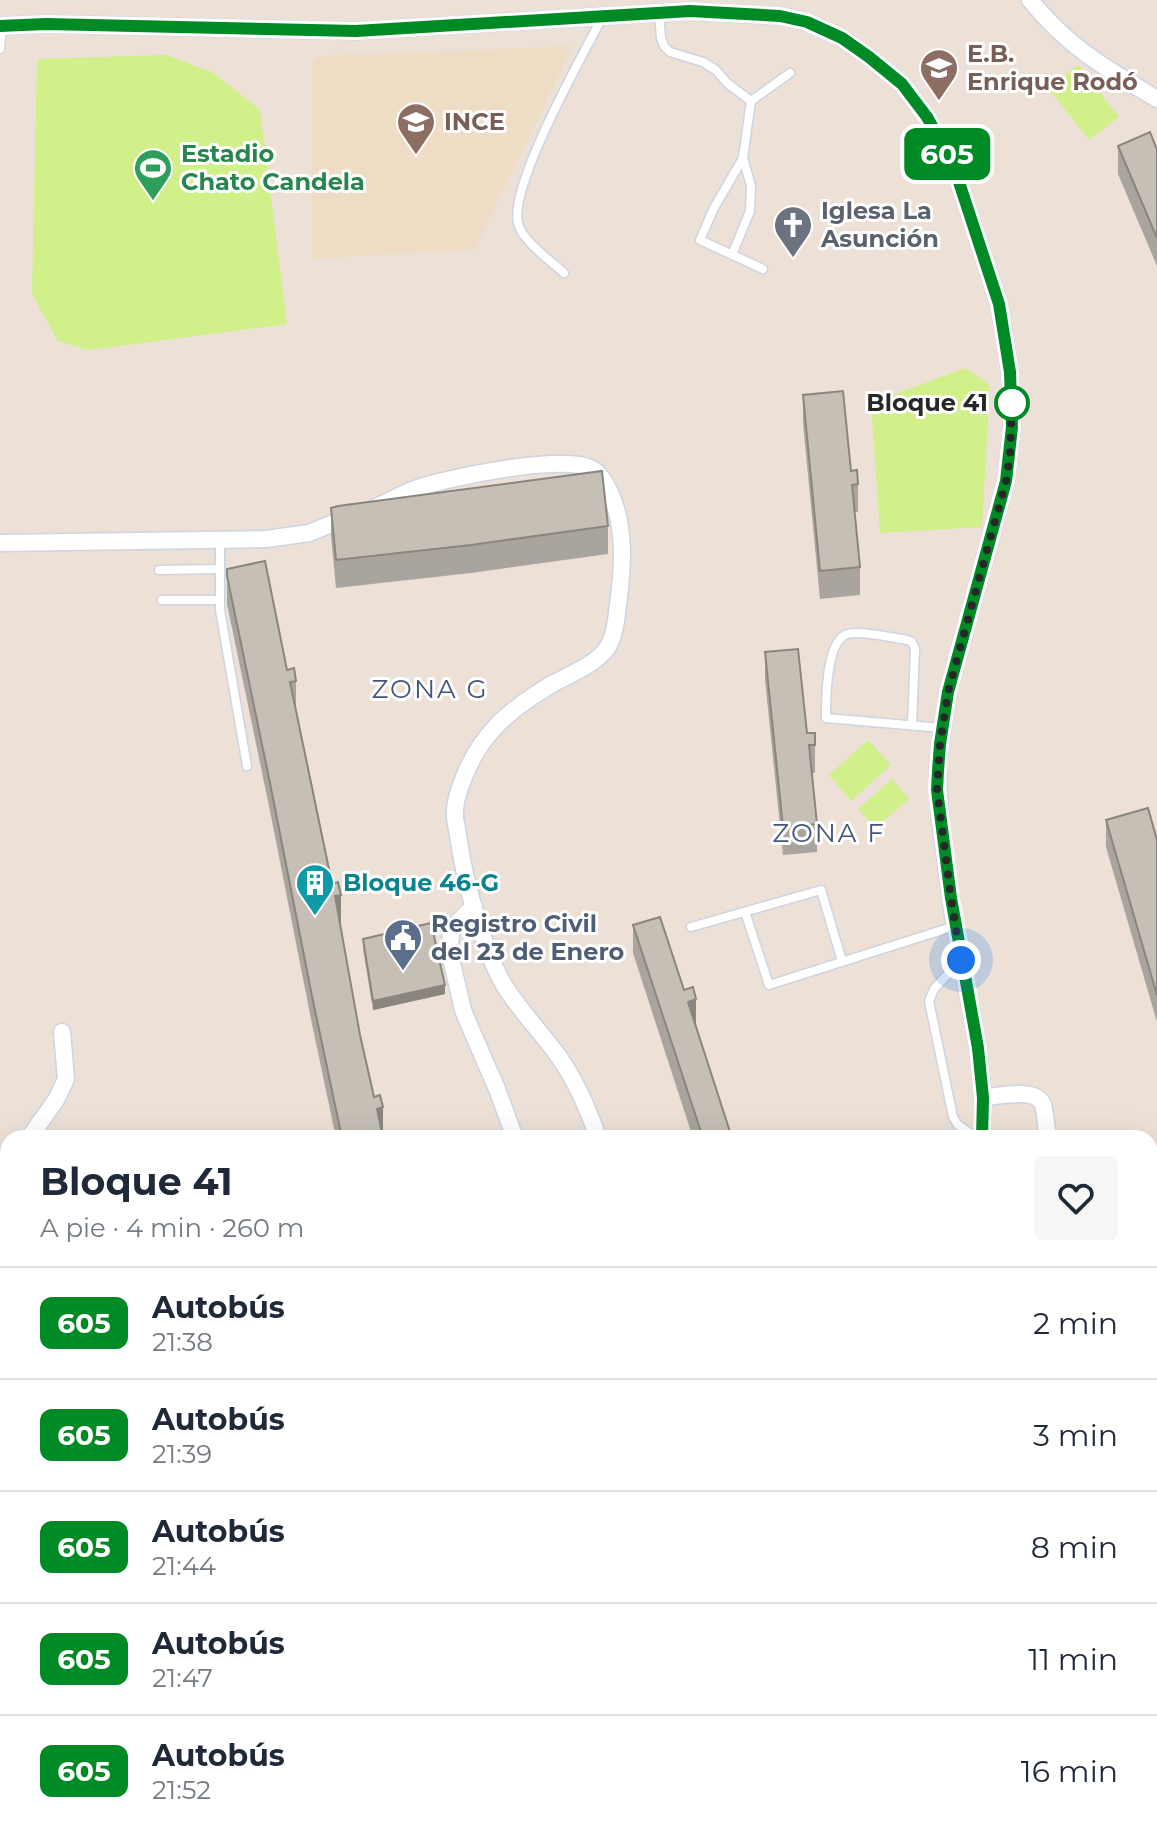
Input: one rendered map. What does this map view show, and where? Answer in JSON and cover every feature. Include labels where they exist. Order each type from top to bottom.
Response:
[{"type":"street","points":[[1030,0],[1069,42],[1157,99]]},
{"type":"street","points":[[1,26],[60,24],[356,31],[690,11],[780,16],[807,22],[842,38],[902,84],[927,117],[957,176],[999,304],[1010,372],[1012,427],[1006,481],[948,692],[937,790],[955,926],[978,1048],[983,1098],[981,1130]]},
{"type":"street","points":[[0,543],[266,539],[309,533],[414,490],[475,474],[569,463],[584,464],[595,470],[614,502],[622,543],[622,578],[611,640],[600,656],[538,693],[490,731],[470,763],[454,813],[474,906],[490,955],[503,983],[573,1079],[586,1101],[595,1130]]},
{"type":"street","points":[[474,906],[452,928],[449,950],[463,1010],[512,1130]]},
{"type":"street","points":[[35,1130],[56,1100],[66,1079],[62,1032]]},
{"type":"street","points":[[983,1098],[1026,1094],[1037,1096],[1043,1102],[1047,1130]]},
{"type":"lane","points":[[659,13],[661,38],[670,52],[703,62],[751,101]]},
{"type":"lane","points":[[564,273],[526,238],[521,231],[517,212],[541,137],[602,17]]},
{"type":"lane","points":[[0,49],[1,26]]},
{"type":"lane","points":[[763,269],[700,240],[714,208],[743,158],[751,101],[790,73]]},
{"type":"lane","points":[[732,255],[750,211],[751,186],[743,158]]},
{"type":"lane","points":[[220,540],[220,610],[247,766]]},
{"type":"lane","points":[[159,570],[220,569]]},
{"type":"lane","points":[[162,600],[220,600]]},
{"type":"lane","points":[[912,725],[915,649],[912,642],[853,633],[844,635],[831,658],[826,718],[942,728]]},
{"type":"lane","points":[[691,927],[821,890],[842,961]]},
{"type":"lane","points":[[745,912],[769,985],[955,926]]},
{"type":"lane","points":[[961,960],[934,989],[929,1001],[953,1117],[966,1130]]},
{"type":"shaded area","name":"INCE","points":[[573,46],[475,249],[312,259],[312,63],[319,56]]},
{"type":"green space","name":"Estadio Chato Candela","points":[[166,55],[212,72],[260,110],[287,324],[89,350],[58,341],[32,294],[37,59]]},
{"type":"green space","points":[[1078,65],[1119,117],[1089,140],[1048,88]]},
{"type":"green space","points":[[965,368],[990,385],[982,527],[880,533],[871,403]]},
{"type":"green space","points":[[868,740],[891,765],[851,801],[829,775]]},
{"type":"green space","points":[[892,779],[909,799],[875,828],[858,809]]},
{"type":"building","points":[[1150,132],[1157,150],[1157,238],[1118,146]]},
{"type":"building","points":[[843,391],[851,471],[857,470],[858,484],[852,485],[860,567],[820,571],[803,395]]},
{"type":"building","points":[[602,471],[608,526],[336,560],[331,508]]},
{"type":"building","points":[[265,561],[287,670],[294,668],[296,681],[290,682],[332,884],[338,882],[341,895],[335,896],[374,1097],[380,1095],[383,1107],[377,1109],[381,1130],[340,1130],[227,569]]},
{"type":"building","points":[[798,649],[807,733],[815,733],[815,745],[809,745],[817,824],[783,827],[765,652]]},
{"type":"building","points":[[1148,808],[1157,840],[1157,995],[1106,820]]},
{"type":"building","points":[[660,917],[684,990],[693,987],[696,999],[688,1002],[729,1130],[700,1130],[633,925]]},
{"type":"building","name":"Registro Civil del 23 de Enero","points":[[431,923],[445,985],[373,1001],[363,939]]},
{"type":"bus line","name":"605","points":[[0,26],[46,24],[356,31],[690,11],[751,14],[807,22],[842,38],[902,84],[927,117],[957,176],[999,304],[1010,372],[1012,427],[1006,481],[948,692],[937,790],[955,926],[978,1048],[983,1130]]},
{"type":"place","name":"E.B. Enrique Rodó","points":[[939,102]]},
{"type":"place","name":"INCE","points":[[416,156]]},
{"type":"place","name":"Estadio Chato Candela","points":[[153,202]]},
{"type":"place","name":"Iglesa La Asunción","points":[[793,259]]},
{"type":"place","name":"Bloque 41","points":[[1012,403]]},
{"type":"place","name":"Bloque 46-G","points":[[315,917]]},
{"type":"place","name":"Registro Civil del 23 de Enero","points":[[403,972]]},
{"type":"district","name":"ZONA G","points":[[430,689]]},
{"type":"district","name":"ZONA F","points":[[829,833]]},
{"type":"route","points":[[961,960],[937,790],[940,744],[948,692],[1006,481],[1012,403]]}]
